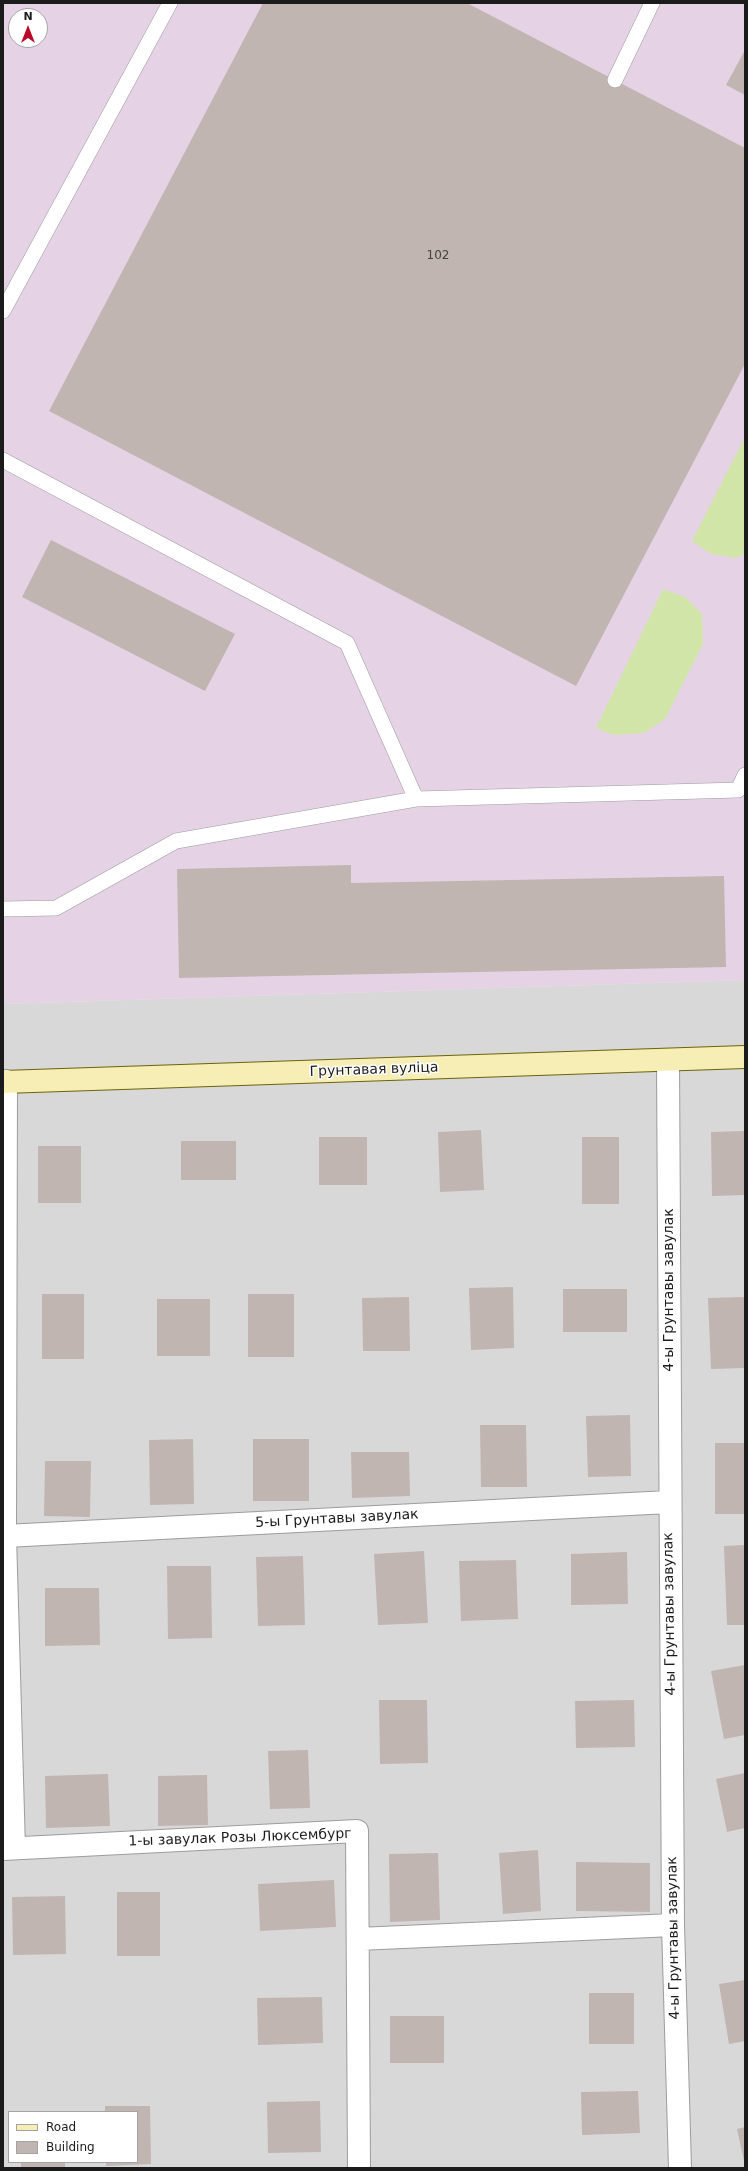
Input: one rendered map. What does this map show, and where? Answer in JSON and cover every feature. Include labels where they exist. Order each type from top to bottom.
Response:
[{"type":"main road","name":"Грунтавая вуліца","points":[[4,1082],[745,1058]]},
{"type":"street","name":"4-ы Грунтавы завулак","points":[[668,1061],[669,1502],[673,1925],[680,2168]]},
{"type":"street","points":[[4,1082],[5,1536],[9,1848]]},
{"type":"street","name":"5-ы Грунтавы завулак","points":[[5,1536],[669,1502]]},
{"type":"street","name":"1-ы завулак Розы Люксембург","points":[[9,1848],[358,1831],[359,2168]]},
{"type":"street","points":[[358,1939],[673,1925]]},
{"type":"lane","points":[[3,311],[170,3]]},
{"type":"lane","points":[[615,80],[652,3]]},
{"type":"lane","points":[[3,460],[347,643],[416,799]]},
{"type":"lane","points":[[3,909],[56,908],[176,841],[416,799],[738,790],[745,775]]},
{"type":"shaded area","points":[[3,3],[745,3],[745,980],[3,1004]]},
{"type":"shaded area","points":[[745,980],[745,2168],[3,2168],[3,1004]]},
{"type":"green space","points":[[745,437],[745,553],[736,558],[711,554],[692,541]]},
{"type":"green space","points":[[663,589],[685,597],[702,614],[703,644],[665,719],[644,733],[614,735],[596,728]]},
{"type":"building","points":[[263,3],[467,3],[745,148],[745,364],[576,686],[49,411]]},
{"type":"building","points":[[745,50],[745,95],[726,85]]},
{"type":"building","points":[[51,540],[235,634],[205,691],[22,597]]},
{"type":"building","points":[[351,865],[351,883],[724,876],[726,967],[179,978],[177,869]]},
{"type":"building","points":[[481,1130],[484,1190],[440,1192],[438,1132]]},
{"type":"building","points":[[745,1131],[745,1195],[712,1196],[711,1132]]},
{"type":"building","points":[[319,1137],[367,1137],[367,1185],[319,1185]]},
{"type":"building","points":[[582,1137],[619,1137],[619,1204],[582,1204]]},
{"type":"building","points":[[181,1141],[236,1141],[236,1180],[181,1180]]},
{"type":"building","points":[[38,1146],[81,1146],[81,1203],[38,1203]]},
{"type":"building","points":[[513,1287],[514,1348],[471,1350],[469,1288]]},
{"type":"building","points":[[563,1289],[627,1289],[627,1332],[563,1332]]},
{"type":"building","points":[[42,1294],[84,1294],[84,1359],[42,1359]]},
{"type":"building","points":[[248,1294],[294,1294],[294,1357],[248,1357]]},
{"type":"building","points":[[409,1297],[410,1351],[363,1351],[362,1298]]},
{"type":"building","points":[[745,1297],[745,1368],[711,1369],[708,1298]]},
{"type":"building","points":[[157,1299],[210,1299],[210,1356],[157,1356]]},
{"type":"building","points":[[630,1415],[631,1476],[588,1477],[586,1416]]},
{"type":"building","points":[[480,1425],[526,1425],[527,1487],[481,1487]]},
{"type":"building","points":[[193,1439],[194,1504],[150,1505],[149,1440]]},
{"type":"building","points":[[253,1439],[309,1439],[309,1501],[253,1501]]},
{"type":"building","points":[[715,1443],[745,1443],[745,1514],[715,1514]]},
{"type":"building","points":[[351,1452],[409,1452],[410,1496],[352,1498]]},
{"type":"building","points":[[45,1461],[91,1461],[90,1517],[44,1516]]},
{"type":"building","points":[[745,1545],[745,1625],[727,1625],[724,1546]]},
{"type":"building","points":[[424,1551],[428,1623],[378,1625],[374,1554]]},
{"type":"building","points":[[627,1552],[628,1604],[571,1605],[571,1554]]},
{"type":"building","points":[[303,1556],[305,1625],[258,1626],[256,1557]]},
{"type":"building","points":[[516,1560],[518,1619],[461,1621],[459,1561]]},
{"type":"building","points":[[167,1566],[211,1566],[212,1638],[168,1639]]},
{"type":"building","points":[[45,1588],[99,1588],[100,1645],[45,1646]]},
{"type":"building","points":[[745,1665],[745,1735],[724,1739],[711,1671]]},
{"type":"building","points":[[379,1700],[427,1700],[428,1763],[380,1764]]},
{"type":"building","points":[[634,1700],[635,1747],[576,1748],[575,1701]]},
{"type":"building","points":[[308,1750],[310,1808],[270,1809],[268,1751]]},
{"type":"building","points":[[745,1773],[745,1828],[727,1832],[716,1779]]},
{"type":"building","points":[[108,1774],[110,1826],[46,1828],[45,1776]]},
{"type":"building","points":[[207,1775],[208,1825],[158,1826],[158,1776]]},
{"type":"building","points":[[538,1850],[541,1911],[503,1914],[499,1853]]},
{"type":"building","points":[[438,1853],[440,1920],[390,1922],[389,1854]]},
{"type":"building","points":[[576,1862],[650,1863],[650,1912],[576,1911]]},
{"type":"building","points":[[334,1880],[336,1927],[260,1931],[258,1884]]},
{"type":"building","points":[[117,1892],[160,1892],[160,1956],[117,1956]]},
{"type":"building","points":[[65,1896],[66,1954],[13,1955],[12,1897]]},
{"type":"building","points":[[745,1980],[745,2041],[729,2044],[719,1984]]},
{"type":"building","points":[[589,1993],[634,1993],[634,2044],[589,2044]]},
{"type":"building","points":[[322,1997],[323,2043],[258,2045],[257,1998]]},
{"type":"building","points":[[390,2016],[444,2016],[444,2063],[390,2063]]},
{"type":"building","points":[[638,2091],[640,2133],[582,2135],[581,2092]]},
{"type":"building","points":[[320,2101],[321,2152],[268,2153],[267,2102]]},
{"type":"building","points":[[105,2106],[150,2106],[151,2164],[106,2166],[106,2163],[138,2163],[138,2111],[105,2111]]},
{"type":"building","points":[[745,2127],[745,2161],[744,2161],[737,2129]]},
{"type":"building","points":[[21,2163],[65,2163],[65,2168],[21,2168]]}]
